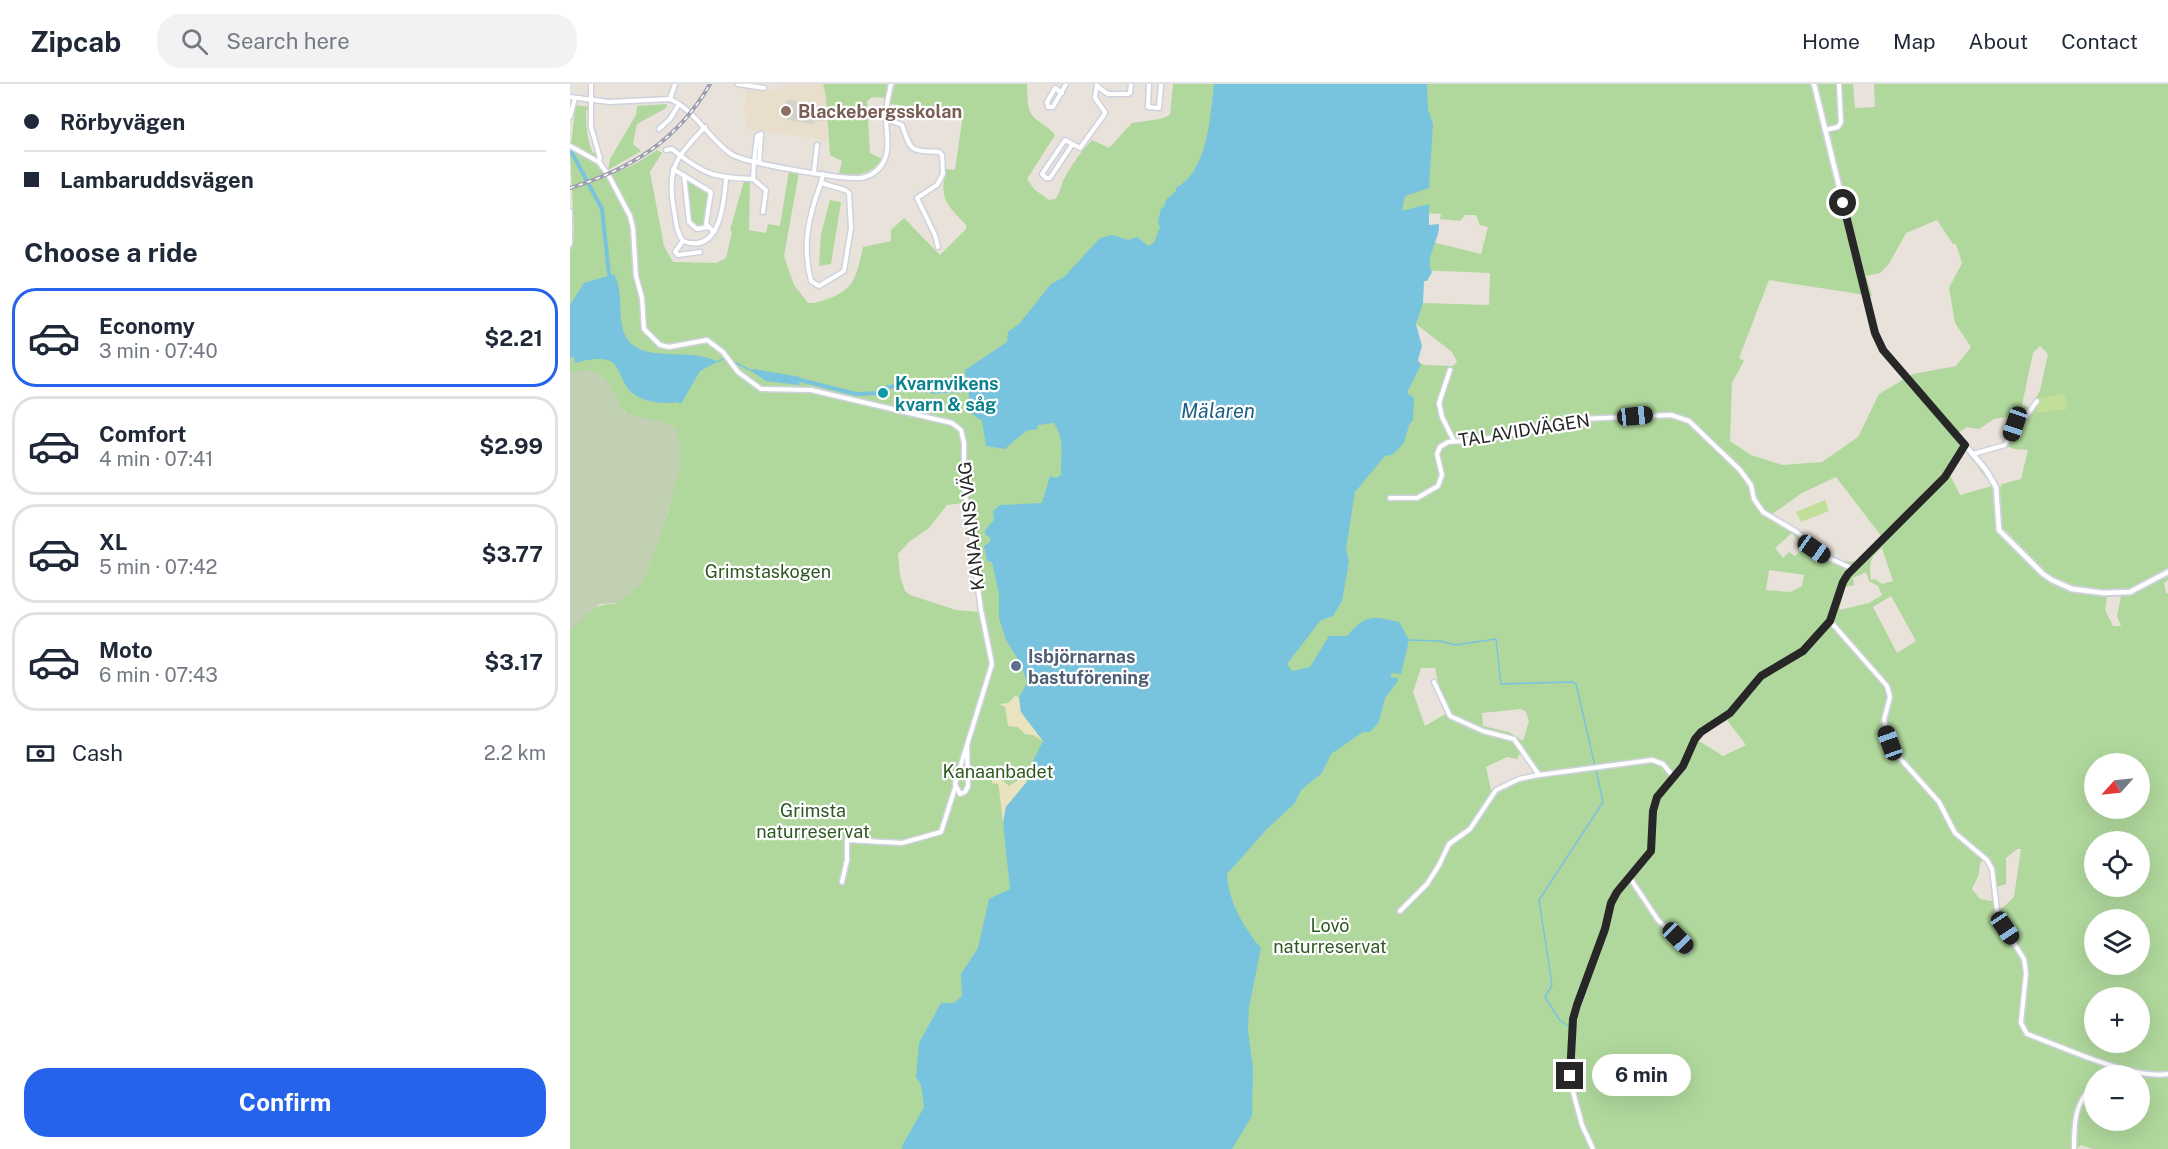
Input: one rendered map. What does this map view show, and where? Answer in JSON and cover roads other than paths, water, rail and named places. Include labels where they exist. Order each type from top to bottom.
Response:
[{"type":"street","points":[[591,84],[591,128],[600,158],[599,162]]},
{"type":"street","points":[[670,99],[675,84]]},
{"type":"street","points":[[738,84],[764,88]]},
{"type":"street","points":[[1062,93],[1055,88],[1047,102],[1048,107],[1053,106],[1062,93],[1066,84]]},
{"type":"street","points":[[1097,85],[1108,94],[1128,94],[1131,84]]},
{"type":"street","points":[[1149,84],[1148,107],[1159,108],[1161,84]]},
{"type":"street","points":[[1814,84],[1875,333],[1885,354],[1973,454],[1996,487],[1996,524],[1999,530],[2052,580],[2072,589],[2104,593],[2135,590],[2168,572]]},
{"type":"street","points":[[1825,131],[1838,127],[1841,122],[1839,84]]},
{"type":"street","points":[[570,117],[572,98],[591,101],[670,99],[705,127],[730,154],[756,162],[823,174],[863,177],[879,169],[886,156],[886,119],[891,85]]},
{"type":"street","points":[[1072,145],[1050,178],[1043,176],[1042,174],[1065,140],[1080,148],[1104,115],[1105,112],[1095,98],[1097,85]]},
{"type":"street","points":[[659,129],[670,119],[679,104]]},
{"type":"street","points":[[886,119],[902,125],[910,148],[939,152],[942,155],[943,174],[937,185],[917,198],[935,235],[938,247]]},
{"type":"street","points":[[705,127],[680,156],[673,169],[670,185],[678,232],[686,243],[709,239],[722,214],[726,179]]},
{"type":"street","points":[[753,179],[763,136],[761,134],[757,136],[756,162]]},
{"type":"street","points":[[814,172],[817,145]]},
{"type":"street","name":"KANAANS VÄG","points":[[570,146],[599,162],[609,176],[632,224],[636,276],[642,298],[644,329],[660,345],[669,347],[707,340],[714,344],[738,372],[761,388],[771,391],[811,390],[952,423],[961,430],[964,443],[964,487],[981,610],[992,664],[967,746],[955,788],[960,794],[965,792],[968,786],[967,746]]},
{"type":"street","points":[[666,150],[672,149],[707,173],[726,179],[753,179],[766,190],[763,212]]},
{"type":"street","points":[[673,169],[711,192],[706,224],[714,231]]},
{"type":"street","points":[[684,174],[689,222],[697,229],[708,227]]},
{"type":"street","points":[[821,183],[847,191],[851,228],[844,271],[819,286],[812,281],[805,252],[813,206],[823,174]]},
{"type":"street","points":[[570,211],[570,244]]},
{"type":"street","points":[[683,241],[675,252],[678,255],[700,252]]},
{"type":"street","points":[[1450,370],[1438,403],[1454,441]]},
{"type":"street","points":[[1973,454],[2005,445],[2015,424],[2024,419],[2037,401]]},
{"type":"street","name":"TALAVIDVÄGEN","points":[[1390,498],[1417,498],[1438,486],[1442,475],[1437,459],[1438,450],[1443,444],[1454,441],[1480,440],[1581,419],[1675,415],[1689,421],[1742,473],[1751,485],[1757,504],[1763,512],[1797,532],[1828,559],[1853,569]]},
{"type":"street","points":[[1593,1149],[1582,1125],[1571,1084],[1573,1019],[1605,929],[1611,903],[1651,851],[1653,811],[1657,797],[1688,759],[1695,739],[1701,732],[1730,713],[1761,676],[1803,651],[1830,621],[1843,582],[1853,569],[1945,477],[1965,445]]},
{"type":"street","points":[[1830,621],[1887,686],[1890,697],[1884,720],[1898,756],[1938,802],[1954,832],[1990,863],[1995,881],[1998,918],[2024,959],[2026,973],[2021,1023],[2023,1030],[2027,1034],[2113,1065]]},
{"type":"street","points":[[1434,682],[1450,716],[1483,731],[1514,740],[1539,775]]},
{"type":"street","points":[[1400,911],[1427,884],[1439,866],[1449,844],[1470,830],[1496,790],[1519,779],[1539,775],[1652,760],[1663,764],[1674,777]]},
{"type":"street","points":[[842,882],[847,860],[847,840],[902,843],[941,832],[955,788]]},
{"type":"street","points":[[1630,878],[1658,920],[1689,950]]},
{"type":"street","points":[[2150,1074],[2159,1076],[2168,1074]]},
{"type":"street","points":[[2074,1149],[2077,1110],[2084,1095]]},
{"type":"water","name":"Mälaren","points":[[1214,84],[1427,84],[1428,110],[1433,124],[1429,188],[1405,196],[1402,211],[1429,204],[1429,225],[1439,224],[1430,261],[1432,272],[1427,281],[1424,281],[1423,303],[1416,324],[1422,346],[1418,360],[1421,365],[1407,393],[1414,398],[1413,420],[1409,425],[1404,443],[1392,455],[1385,456],[1355,492],[1346,549],[1349,561],[1342,601],[1333,616],[1321,620],[1287,664],[1292,671],[1310,667],[1329,636],[1347,636],[1365,620],[1376,618],[1399,622],[1409,640],[1401,674],[1391,673],[1391,677],[1398,678],[1398,681],[1385,698],[1379,722],[1370,732],[1363,732],[1331,754],[1322,773],[1301,790],[1295,803],[1267,829],[1227,874],[1230,894],[1238,914],[1261,948],[1249,1007],[1248,1030],[1253,1069],[1252,1116],[1232,1149],[904,1149],[901,1148],[924,1107],[921,1085],[916,1077],[919,1043],[941,1003],[954,1003],[962,996],[961,974],[978,948],[989,899],[1010,889],[1003,823],[1006,807],[1027,782],[1033,761],[1043,741],[1021,712],[1019,697],[1027,683],[1021,664],[1006,640],[999,618],[999,594],[992,562],[987,561],[984,546],[991,538],[986,535],[985,530],[994,520],[993,511],[1000,505],[1042,503],[1050,476],[1056,478],[1061,475],[1060,436],[1054,423],[1038,425],[1037,429],[1026,431],[1005,449],[986,446],[982,421],[971,413],[968,391],[971,383],[966,380],[965,370],[1007,342],[1008,332],[1019,324],[1051,284],[1064,277],[1100,238],[1112,235],[1128,240],[1137,237],[1148,246],[1154,243],[1160,227],[1158,222],[1161,208],[1176,188],[1187,180],[1201,156],[1209,127]]},
{"type":"water","points":[[614,274],[619,289],[623,330],[633,345],[655,353],[694,355],[717,362],[700,371],[681,404],[656,402],[636,395],[626,386],[616,366],[608,360],[594,359],[575,363],[574,357],[570,358],[570,305],[584,283]]},
{"type":"water","points":[[754,369],[800,377],[799,385],[766,381],[751,371]]},
{"type":"waterway","points":[[571,151],[602,209],[609,274]]},
{"type":"waterway","points":[[717,362],[727,357]]},
{"type":"waterway","points":[[732,361],[752,371]]},
{"type":"waterway","points":[[800,380],[856,394],[880,393]]},
{"type":"waterway","points":[[885,388],[910,383],[918,388]]},
{"type":"waterway","points":[[922,391],[927,392]]},
{"type":"waterway","points":[[931,393],[968,391]]},
{"type":"waterway","points":[[1409,640],[1440,641],[1455,645],[1496,639],[1501,684],[1573,682],[1576,684],[1595,766]]},
{"type":"waterway","points":[[1570,1028],[1559,1019],[1545,997],[1552,985],[1539,900],[1603,802],[1596,770]]},
{"type":"railway","points":[[570,188],[613,172],[651,150],[683,121],[710,84]]},
{"type":"place","name":"Blackebergsskolan","points":[[786,111]]},
{"type":"place","name":"Kvarnvikens kvarn & såg","points":[[883,393]]},
{"type":"place","name":"Isbjörnarnas bastuförening","points":[[1016,666]]},
{"type":"park label","name":"Grimstaskogen","points":[[768,571]]},
{"type":"park label","name":"Kanaanbadet","points":[[998,771]]},
{"type":"park label","name":"Grimsta naturreservat","points":[[813,820]]},
{"type":"park label","name":"Lovö naturreservat","points":[[1330,935]]}]
